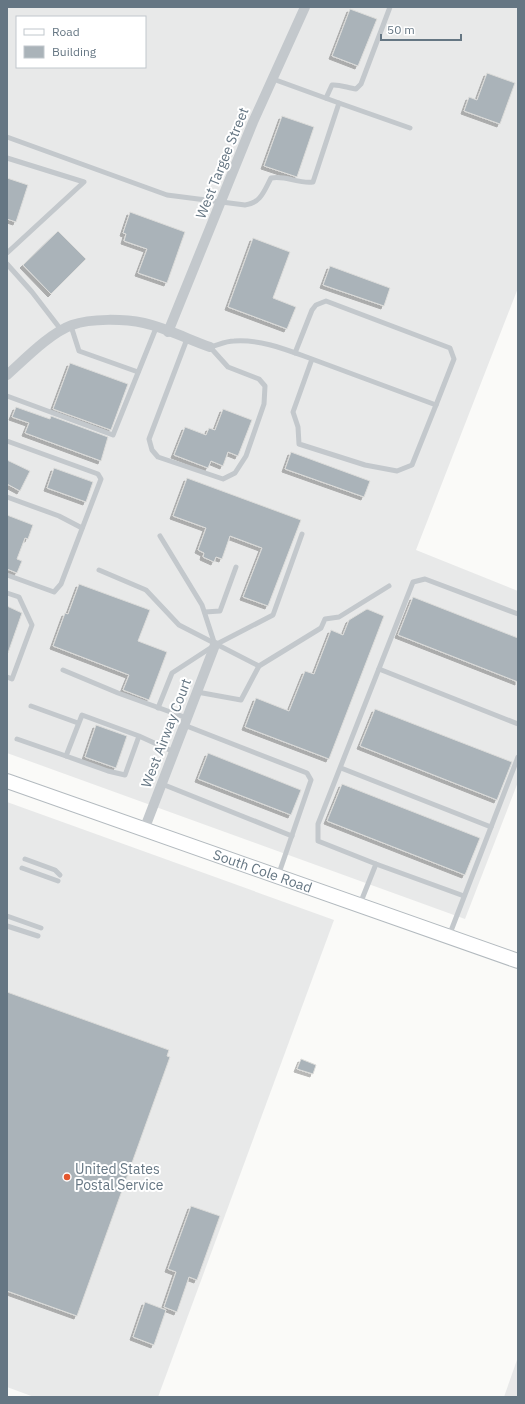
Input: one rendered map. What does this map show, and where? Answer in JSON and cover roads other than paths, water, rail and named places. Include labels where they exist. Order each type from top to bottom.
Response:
[{"type":"main road","name":"South Cole Road","points":[[7,781],[518,962]]},
{"type":"street","name":"West Targee Street","points":[[168,332],[220,202],[305,7]]},
{"type":"street","points":[[7,375],[42,344],[70,325],[86,321],[145,324],[210,347]]},
{"type":"street","name":"West Airway Court","points":[[144,830],[215,645]]},
{"type":"lane","points":[[326,98],[332,85],[336,84],[346,88],[356,89],[361,84],[390,7]]},
{"type":"lane","points":[[273,79],[410,128]]},
{"type":"lane","points":[[7,137],[167,195],[220,202],[253,204],[259,200],[272,178],[281,176],[305,183],[313,182],[339,103]]},
{"type":"lane","points":[[7,158],[84,182],[7,253]]},
{"type":"lane","points":[[7,264],[32,292],[62,331]]},
{"type":"lane","points":[[295,353],[312,310],[316,305],[326,301],[450,348],[454,359],[412,465],[397,471],[365,465],[299,444],[298,426],[292,412],[312,359]]},
{"type":"lane","points":[[70,325],[80,351],[138,372]]},
{"type":"lane","points":[[7,396],[113,435],[156,328]]},
{"type":"lane","points":[[187,339],[149,439],[152,450],[158,457],[223,479],[235,473],[246,456],[264,404],[265,386],[259,379],[228,367],[210,347],[233,340],[261,342],[312,359],[436,405]]},
{"type":"lane","points":[[7,442],[98,474],[101,479],[61,584],[54,592],[7,575]]},
{"type":"lane","points":[[7,497],[59,516],[82,528]]},
{"type":"lane","points":[[158,708],[172,673],[215,645],[273,615],[302,534]]},
{"type":"lane","points":[[160,536],[202,605],[215,645]]},
{"type":"lane","points":[[204,612],[220,611],[236,567]]},
{"type":"lane","points":[[99,570],[146,590],[178,625],[259,666]]},
{"type":"lane","points":[[464,896],[318,841],[318,824],[413,582],[425,579],[518,614]]},
{"type":"lane","points":[[197,692],[241,700],[259,666],[321,628],[325,619],[339,617],[389,586]]},
{"type":"lane","points":[[7,593],[19,597],[32,625],[12,679],[7,677]]},
{"type":"lane","points":[[379,669],[518,724]]},
{"type":"lane","points":[[63,670],[158,708],[307,773],[311,780],[278,876]]},
{"type":"lane","points":[[31,706],[78,723]]},
{"type":"lane","points":[[66,756],[82,715],[139,736],[174,752]]},
{"type":"lane","points":[[17,739],[108,771],[125,774],[139,736]]},
{"type":"lane","points":[[449,937],[518,757]]},
{"type":"lane","points":[[340,768],[491,826]]},
{"type":"lane","points":[[162,784],[292,836]]},
{"type":"lane","points":[[22,868],[59,878],[55,870],[25,859]]},
{"type":"lane","points":[[360,905],[376,864]]},
{"type":"lane","points":[[7,916],[41,928]]},
{"type":"lane","points":[[7,926],[38,936]]},
{"type":"place","name":"United States Postal Service","points":[[67,1177]]}]
